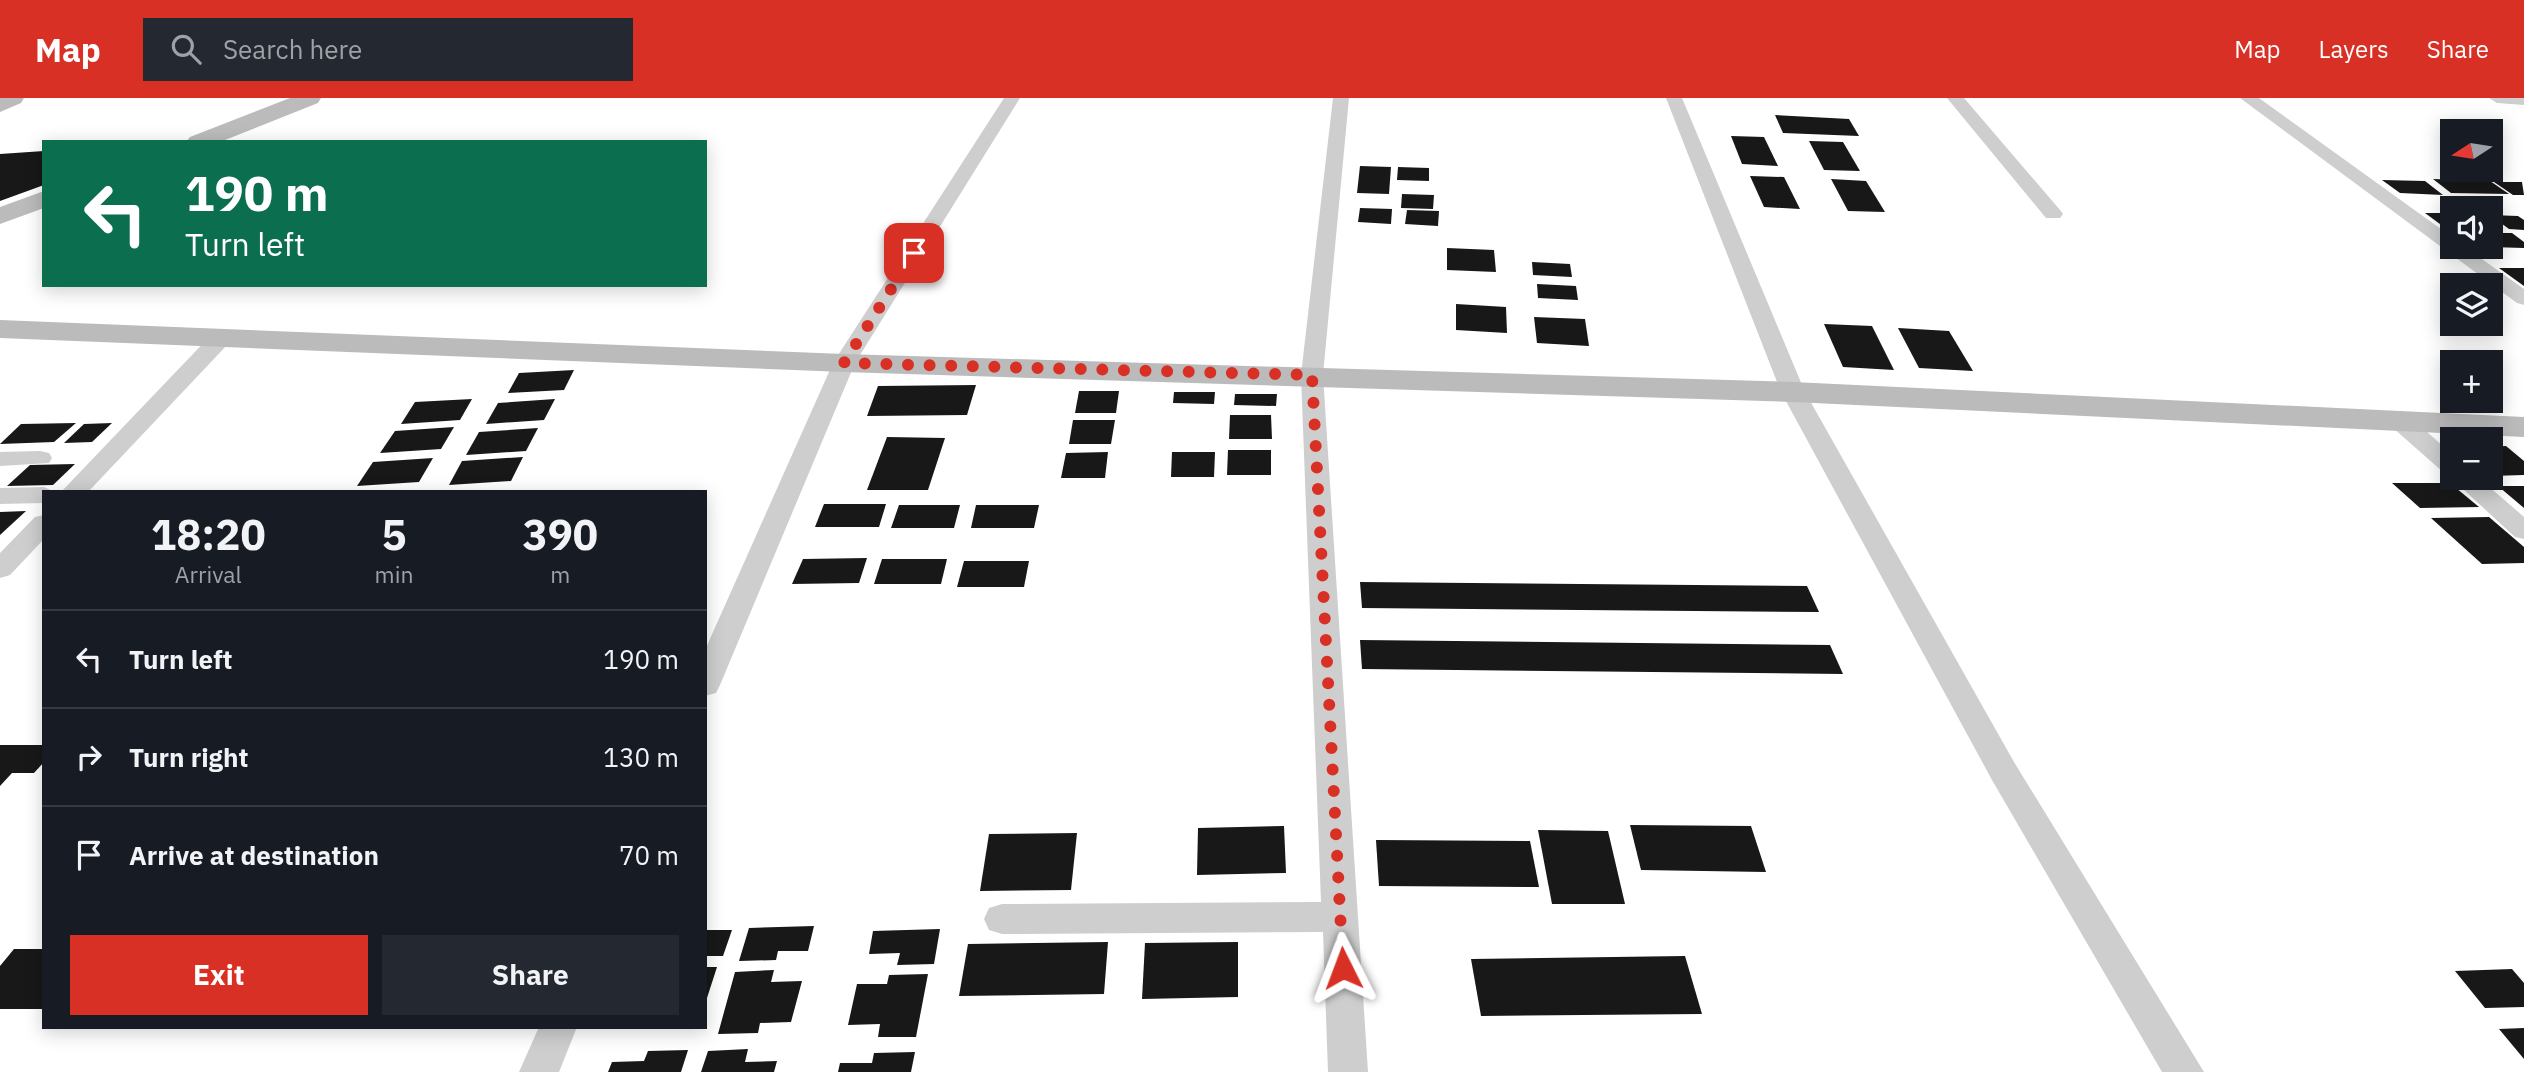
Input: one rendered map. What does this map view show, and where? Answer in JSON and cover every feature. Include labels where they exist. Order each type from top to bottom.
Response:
[{"type":"street","points":[[0,105],[13,98]]},
{"type":"street","points":[[203,140],[310,98]]},
{"type":"street","points":[[707,680],[844,363],[1012,98]]},
{"type":"street","points":[[1341,98],[1312,375],[1348,1072]]},
{"type":"street","points":[[1674,98],[1793,392],[2003,771],[2184,1072]]},
{"type":"street","points":[[1955,98],[2053,214]]},
{"type":"street","points":[[2248,98],[2440,237]]},
{"type":"street","points":[[2497,98],[2524,100]]},
{"type":"street","points":[[0,216],[42,201]]},
{"type":"street","points":[[2470,259],[2524,299]]},
{"type":"street","points":[[0,329],[844,363],[1312,375],[1793,392],[2524,427]]},
{"type":"street","points":[[76,490],[221,338]]},
{"type":"street","points":[[2401,422],[2440,456]]},
{"type":"street","points":[[2,461],[40,458]]},
{"type":"street","points":[[2478,490],[2524,531]]},
{"type":"street","points":[[0,496],[42,495]]},
{"type":"street","points":[[0,569],[42,525]]},
{"type":"street","points":[[1002,919],[1340,916]]},
{"type":"street","points":[[539,1072],[557,1029]]},
{"type":"building","points":[[1775,115],[1849,119],[1859,136],[1783,133]]},
{"type":"building","points":[[1731,136],[1764,137],[1778,166],[1742,164]]},
{"type":"building","points":[[1809,141],[1843,142],[1860,171],[1824,170]]},
{"type":"building","points":[[42,151],[42,186],[0,201],[0,154]]},
{"type":"building","points":[[1360,166],[1391,167],[1389,194],[1357,193]]},
{"type":"building","points":[[1398,167],[1429,168],[1429,181],[1397,180]]},
{"type":"building","points":[[1750,176],[1784,177],[1800,209],[1764,207]]},
{"type":"building","points":[[1831,179],[1866,181],[1885,212],[1848,211]]},
{"type":"building","points":[[2433,179],[2440,179],[2440,182],[2491,182],[2509,194],[2451,193]]},
{"type":"building","points":[[2382,180],[2425,181],[2443,195],[2400,193]]},
{"type":"building","points":[[2494,182],[2522,182],[2524,195],[2513,195]]},
{"type":"building","points":[[1402,194],[1434,195],[1433,209],[1401,208]]},
{"type":"building","points":[[1360,208],[1392,209],[1391,224],[1358,222]]},
{"type":"building","points":[[1407,210],[1439,211],[1438,226],[1405,224]]},
{"type":"building","points":[[2425,213],[2440,213],[2440,224]]},
{"type":"building","points":[[2503,215],[2518,216],[2524,220],[2524,230],[2509,229],[2503,225]]},
{"type":"building","points":[[2503,233],[2512,233],[2524,242],[2524,248],[2503,247]]},
{"type":"building","points":[[1447,248],[1494,250],[1496,272],[1447,270]]},
{"type":"building","points":[[1532,262],[1570,264],[1572,277],[1533,275]]},
{"type":"building","points":[[2499,268],[2524,268],[2524,286]]},
{"type":"building","points":[[1537,284],[1576,286],[1578,300],[1538,298]]},
{"type":"building","points":[[1456,304],[1506,307],[1507,333],[1456,330]]},
{"type":"building","points":[[1534,317],[1585,319],[1589,346],[1537,343]]},
{"type":"building","points":[[1824,324],[1872,326],[1894,370],[1843,367]]},
{"type":"building","points":[[1898,328],[1949,331],[1973,371],[1919,368]]},
{"type":"building","points":[[574,370],[564,390],[508,393],[519,373]]},
{"type":"building","points":[[976,385],[967,415],[867,416],[878,386]]},
{"type":"building","points":[[1079,391],[1119,391],[1116,413],[1075,413]]},
{"type":"building","points":[[1174,392],[1215,392],[1214,404],[1173,403]]},
{"type":"building","points":[[1235,394],[1277,394],[1276,406],[1234,405]]},
{"type":"building","points":[[472,399],[460,420],[401,424],[415,402]]},
{"type":"building","points":[[555,399],[544,420],[486,424],[498,403]]},
{"type":"building","points":[[1230,415],[1271,415],[1272,439],[1229,439]]},
{"type":"building","points":[[1073,420],[1115,420],[1111,444],[1069,444]]},
{"type":"building","points":[[76,423],[54,442],[0,444],[21,424]]},
{"type":"building","points":[[112,423],[92,442],[64,443],[84,424]]},
{"type":"building","points":[[454,427],[441,449],[380,453],[395,431]]},
{"type":"building","points":[[538,428],[526,451],[466,455],[479,432]]},
{"type":"building","points":[[887,437],[945,438],[928,490],[867,490]]},
{"type":"building","points":[[2503,446],[2524,461],[2524,475],[2503,476]]},
{"type":"building","points":[[1228,450],[1271,450],[1271,475],[1227,475]]},
{"type":"building","points":[[1108,452],[1105,478],[1061,478],[1066,453]]},
{"type":"building","points":[[1172,452],[1215,452],[1214,477],[1171,477]]},
{"type":"building","points":[[523,457],[511,481],[449,485],[462,461]]},
{"type":"building","points":[[433,458],[419,482],[357,486],[373,462]]},
{"type":"building","points":[[75,464],[53,485],[7,486],[30,465]]},
{"type":"building","points":[[2392,483],[2440,483],[2440,490],[2458,490],[2479,507],[2420,508]]},
{"type":"building","points":[[2503,486],[2524,486],[2524,508],[2503,490]]},
{"type":"building","points":[[824,504],[886,504],[879,527],[815,527]]},
{"type":"building","points":[[899,505],[960,505],[954,528],[891,528]]},
{"type":"building","points":[[976,505],[1039,505],[1034,528],[971,528]]},
{"type":"building","points":[[26,511],[0,535],[0,512]]},
{"type":"building","points":[[2489,517],[2524,547],[2524,563],[2482,564],[2431,518]]},
{"type":"building","points":[[867,558],[859,583],[792,584],[803,559]]},
{"type":"building","points":[[882,559],[947,559],[941,584],[874,584]]},
{"type":"building","points":[[964,561],[1029,561],[1024,587],[957,587]]},
{"type":"building","points":[[1360,582],[1807,586],[1819,612],[1362,608]]},
{"type":"building","points":[[1360,640],[1830,645],[1843,674],[1362,669]]},
{"type":"building","points":[[0,745],[42,745],[42,764],[34,773],[12,773],[0,786]]},
{"type":"building","points":[[1630,825],[1751,826],[1766,872],[1641,870]]},
{"type":"building","points":[[1284,826],[1286,873],[1197,875],[1198,828]]},
{"type":"building","points":[[1538,830],[1608,831],[1625,904],[1552,904]]},
{"type":"building","points":[[1077,833],[1071,890],[980,891],[989,834]]},
{"type":"building","points":[[1376,840],[1530,841],[1539,887],[1379,886]]},
{"type":"building","points":[[814,926],[808,951],[778,951],[776,960],[739,961],[749,928]]},
{"type":"building","points":[[940,929],[934,964],[897,965],[900,953],[869,954],[873,931]]},
{"type":"building","points":[[707,930],[732,930],[723,956],[707,956]]},
{"type":"building","points":[[1108,942],[1104,994],[959,996],[968,944]]},
{"type":"building","points":[[1238,942],[1238,997],[1142,999],[1145,943]]},
{"type":"building","points":[[14,949],[42,949],[42,1009],[0,1009],[0,966]]},
{"type":"building","points":[[1685,956],[1702,1014],[1481,1016],[1471,959]]},
{"type":"building","points":[[707,967],[717,967],[707,998]]},
{"type":"building","points":[[2512,969],[2524,983],[2524,1007],[2485,1008],[2455,971]]},
{"type":"building","points":[[774,970],[771,982],[802,981],[791,1022],[760,1023],[758,1033],[718,1034],[735,972]]},
{"type":"building","points":[[928,974],[916,1037],[878,1037],[880,1024],[848,1025],[857,984],[887,984],[889,975]]},
{"type":"building","points":[[2524,1028],[2524,1059],[2499,1029]]},
{"type":"building","points":[[748,1049],[745,1062],[777,1061],[774,1072],[701,1072],[708,1051]]},
{"type":"building","points":[[688,1050],[681,1072],[608,1072],[612,1062],[644,1061],[648,1051]]},
{"type":"building","points":[[915,1052],[911,1072],[838,1072],[840,1063],[872,1063],[874,1053]]},
{"type":"route","points":[[914,253],[844,363],[1312,375],[1343,968]]}]
